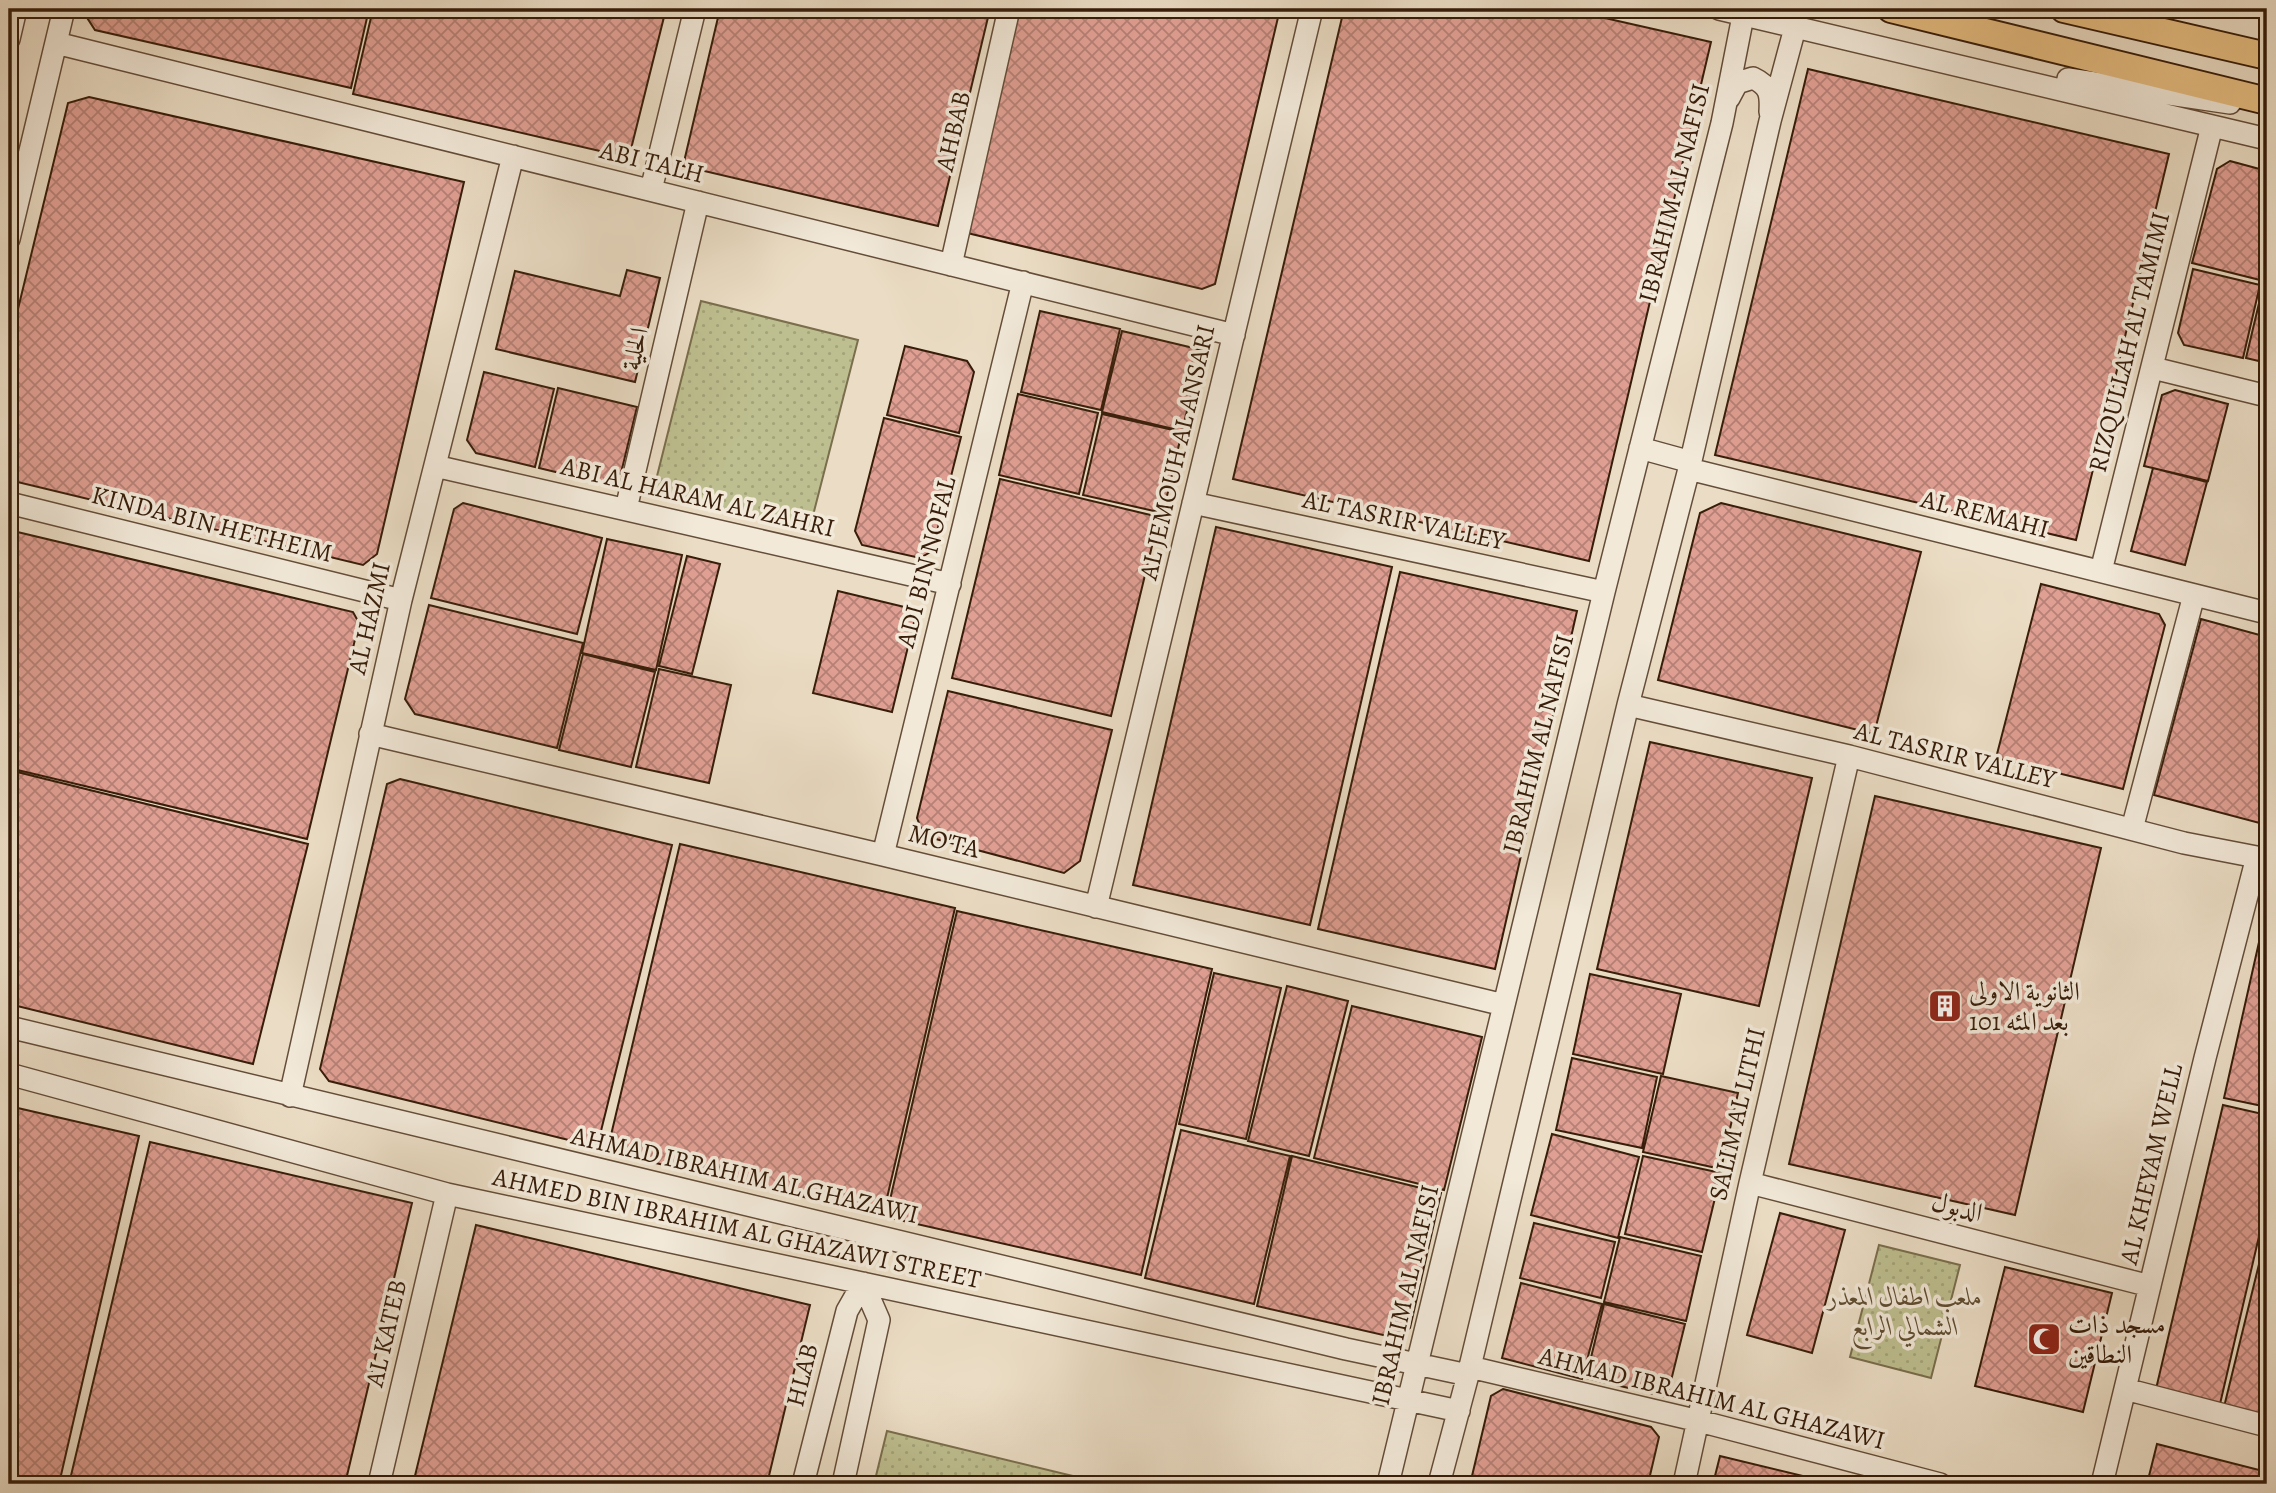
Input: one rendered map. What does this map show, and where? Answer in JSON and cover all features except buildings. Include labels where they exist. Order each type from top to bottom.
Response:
[{"type":"main road","points":[[1891,9],[2267,101]]},
{"type":"main road","points":[[2064,9],[2267,56]]},
{"type":"street","points":[[9,39],[16,9]]},
{"type":"street","points":[[9,239],[64,9]]},
{"type":"street","points":[[651,190],[695,9]]},
{"type":"street","name":"AHBAB","points":[[951,265],[1009,9]]},
{"type":"street","name":"AL JEMOUH AL ANSARI","points":[[1096,908],[1312,9]]},
{"type":"street","points":[[1719,9],[2267,139]]},
{"type":"street","name":"IBRAHIM AL NAFISI","points":[[1388,1484],[1604,592],[1722,123],[1743,16]]},
{"type":"street","points":[[1439,1484],[1459,1412],[1628,705],[1690,465],[1770,121],[1795,28]]},
{"type":"street","name":"ABI TALH","points":[[57,43],[1234,335]]},
{"type":"street","points":[[1931,60],[2267,108]]},
{"type":"street","points":[[1722,123],[1731,91],[1737,83],[1753,78],[1764,83],[1768,90],[1771,101],[1770,121]]},
{"type":"street","name":"RIZQULLAH AL TAMIMI","points":[[2101,571],[2212,126]]},
{"type":"street","name":"AL HAZMI","points":[[290,1096],[401,600],[513,156]]},
{"type":"street","name":"الحلية","points":[[626,509],[698,202]]},
{"type":"street","name":"ADI BIN NOFAL","points":[[883,855],[1023,282]]},
{"type":"street","points":[[2152,368],[2267,396]]},
{"type":"street","name":"AL REMAHI","points":[[1640,448],[1690,465],[2267,613]]},
{"type":"street","name":"ABI AL HARAM AL ZAHRI","points":[[435,466],[950,584]]},
{"type":"street","name":"KINDA BIN HETHEIM","points":[[9,503],[401,600]]},
{"type":"street","name":"AL TASRIR VALLEY","points":[[1193,503],[1604,592]]},
{"type":"street","points":[[2132,829],[2194,595]]},
{"type":"street","name":"AL TASRIR VALLEY","points":[[1628,705],[1849,756],[2184,843],[2262,858]]},
{"type":"street","name":"MO'TA","points":[[370,734],[1504,1005]]},
{"type":"street","name":"SALIM AL LITHI","points":[[1684,1484],[1750,1183],[1849,756]]},
{"type":"street","name":"AL KHEYAM WELL","points":[[2102,1484],[2208,1045],[2262,858]]},
{"type":"street","name":"AHMAD IBRAHIM AL GHAZAWI","points":[[9,1027],[1417,1364],[1469,1371],[1699,1421],[1940,1484]]},
{"type":"street","name":"AHMED BIN IBRAHIM AL GHAZAWI STREET","points":[[9,1073],[447,1194],[1459,1412]]},
{"type":"street","name":"الدبول","points":[[1750,1183],[2150,1286]]},
{"type":"street","name":"AL KATEB","points":[[379,1484],[447,1194]]},
{"type":"street","points":[[843,1484],[879,1320],[863,1283]]},
{"type":"street","name":"HLAB","points":[[803,1484],[847,1311],[863,1283]]},
{"type":"street","points":[[2125,1389],[2267,1426]]},
{"type":"green space","points":[[701,301],[858,340],[809,531],[653,492]]},
{"type":"green space","name":"ملعب اطفال المعذر الشمالي الرابع","points":[[1879,1245],[1960,1265],[1931,1378],[1850,1357]]},
{"type":"green space","points":[[887,1431],[1106,1484],[874,1484]]},
{"type":"place","name":"الثانوية الاولى بعد المئه 101","points":[[1945,1006]]},
{"type":"place","name":"مسجد ذات النطاقين","points":[[2044,1339]]}]
